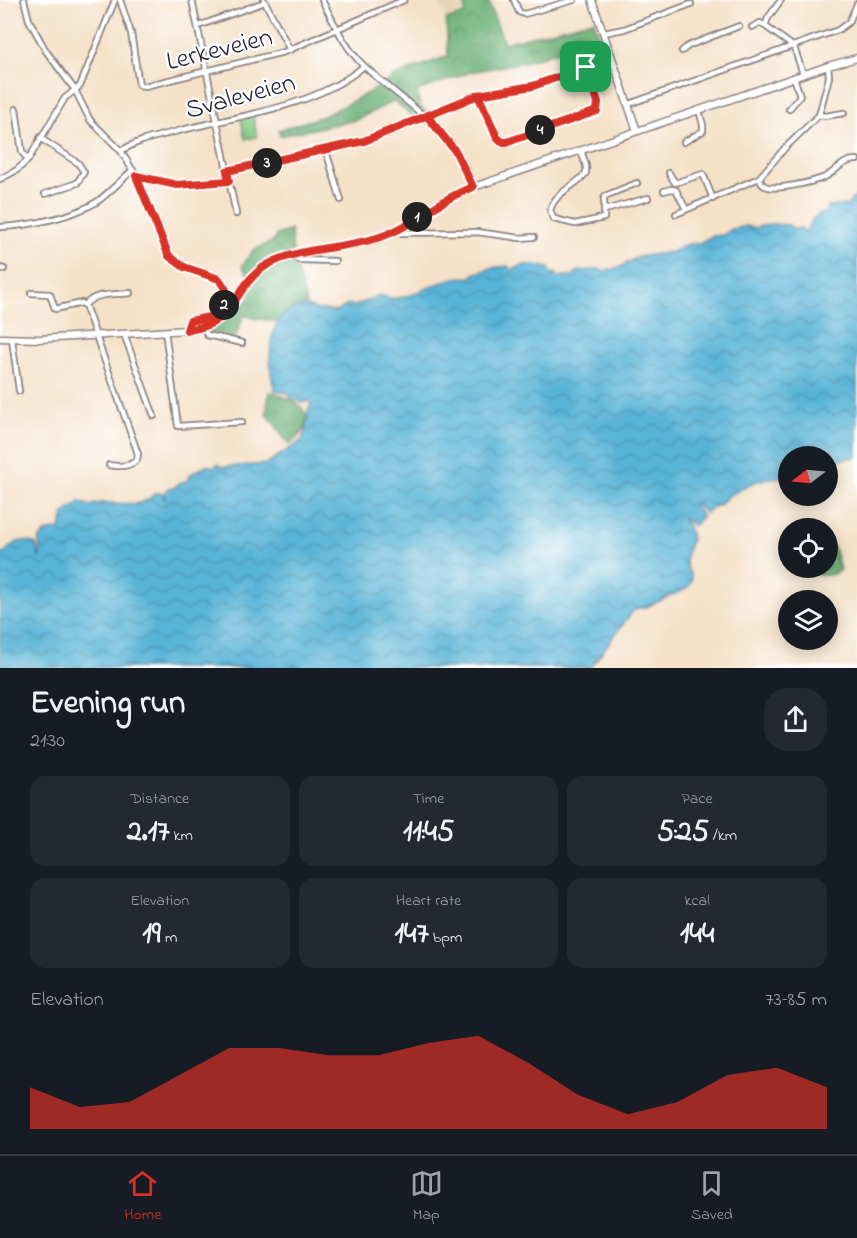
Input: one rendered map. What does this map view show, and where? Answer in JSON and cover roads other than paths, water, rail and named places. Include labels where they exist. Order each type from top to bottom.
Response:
[{"type":"main road","points":[[592,0],[638,131]]},
{"type":"main road","points":[[0,338],[124,334],[204,327],[216,322],[226,314],[249,280],[271,263],[294,255],[372,240],[395,231],[447,198],[473,187],[802,74],[857,58]]},
{"type":"street","points":[[24,0],[36,35],[75,90],[90,120],[121,151],[133,170],[169,256],[184,267],[219,279],[226,290],[225,303],[221,309],[209,317],[190,321],[187,330]]},
{"type":"street","points":[[0,179],[17,170],[28,160],[65,98],[80,86],[85,77],[116,0],[122,7]]},
{"type":"street","points":[[192,0],[236,214]]},
{"type":"street","points":[[322,0],[351,51],[364,66],[427,116],[456,152],[473,187]]},
{"type":"street","name":"Lerkeveien","points":[[122,7],[131,33],[141,86],[290,50],[404,0]]},
{"type":"street","points":[[514,0],[519,12],[525,14],[574,0]]},
{"type":"street","points":[[765,26],[781,0]]},
{"type":"street","points":[[198,26],[265,1],[290,50]]},
{"type":"street","points":[[604,33],[624,29],[691,4]]},
{"type":"street","points":[[629,104],[842,28],[849,22],[857,4]]},
{"type":"street","points":[[112,8],[122,7]]},
{"type":"street","points":[[752,27],[760,23],[794,47],[802,74]]},
{"type":"street","points":[[682,51],[688,46],[738,26]]},
{"type":"street","points":[[227,171],[326,151],[371,139],[478,95],[533,86],[612,57]]},
{"type":"street","name":"Svaleveien","points":[[121,151],[143,140],[272,110],[306,98],[348,77],[364,66]]},
{"type":"street","points":[[676,214],[759,178],[785,148],[819,115],[829,77],[828,66]]},
{"type":"street","points":[[478,95],[497,137],[502,142],[507,142],[597,111],[598,102],[586,67]]},
{"type":"street","points":[[789,109],[800,96],[794,77]]},
{"type":"street","points":[[16,109],[22,152],[28,160]]},
{"type":"street","points":[[684,142],[703,130],[704,125],[699,110]]},
{"type":"street","points":[[819,115],[844,113]]},
{"type":"street","points":[[40,138],[78,163],[84,172],[77,183],[45,194]]},
{"type":"street","points":[[581,150],[586,173],[553,201],[550,210],[554,219],[574,224],[604,218],[606,196],[637,183]]},
{"type":"street","points":[[326,151],[341,200]]},
{"type":"street","points":[[759,178],[762,184],[769,187],[803,183],[826,176],[848,160],[857,160]]},
{"type":"street","points":[[0,226],[32,225],[87,207],[99,200],[133,170]]},
{"type":"street","points":[[669,173],[675,183],[703,174],[713,199]]},
{"type":"street","points":[[136,176],[177,185],[229,181]]},
{"type":"street","points":[[664,191],[676,190],[686,209]]},
{"type":"street","points":[[605,210],[648,198]]},
{"type":"street","points":[[395,231],[436,234],[477,232],[520,238],[534,237]]},
{"type":"street","points":[[294,255],[299,260],[335,261]]},
{"type":"street","points":[[32,293],[50,294],[55,309],[82,303],[85,305]]},
{"type":"street","points":[[85,305],[97,297],[130,293]]},
{"type":"street","points":[[85,305],[138,454],[137,460],[131,464],[109,465]]},
{"type":"street","points":[[204,327],[207,335],[242,343]]},
{"type":"street","points":[[165,331],[178,426],[242,422]]},
{"type":"street","points":[[124,334],[154,416]]},
{"type":"street","points":[[12,339],[19,391]]},
{"type":"water","points":[[857,196],[857,457],[838,460],[838,446],[778,446],[778,478],[754,482],[730,495],[705,514],[694,503],[702,517],[693,526],[683,520],[691,533],[686,560],[692,578],[690,585],[686,589],[633,611],[590,668],[0,668],[0,554],[18,542],[26,541],[36,544],[40,558],[39,540],[45,532],[60,529],[64,514],[80,502],[90,506],[107,503],[133,504],[148,499],[155,493],[162,493],[165,500],[164,493],[168,488],[174,488],[179,483],[187,481],[191,474],[206,465],[214,467],[218,464],[222,467],[266,464],[302,440],[311,404],[308,401],[302,403],[291,398],[288,393],[275,391],[271,370],[273,335],[277,324],[291,310],[310,307],[336,312],[349,304],[354,306],[380,295],[391,298],[402,297],[448,280],[471,278],[473,274],[491,268],[508,266],[513,270],[521,266],[535,265],[549,268],[551,274],[556,273],[557,277],[574,275],[577,271],[601,269],[605,271],[623,266],[637,257],[672,252],[687,244],[699,243],[712,236],[723,235],[732,229],[746,226],[754,228],[770,224],[789,225],[806,232],[814,218],[822,213],[825,214],[827,207],[848,205]]}]
